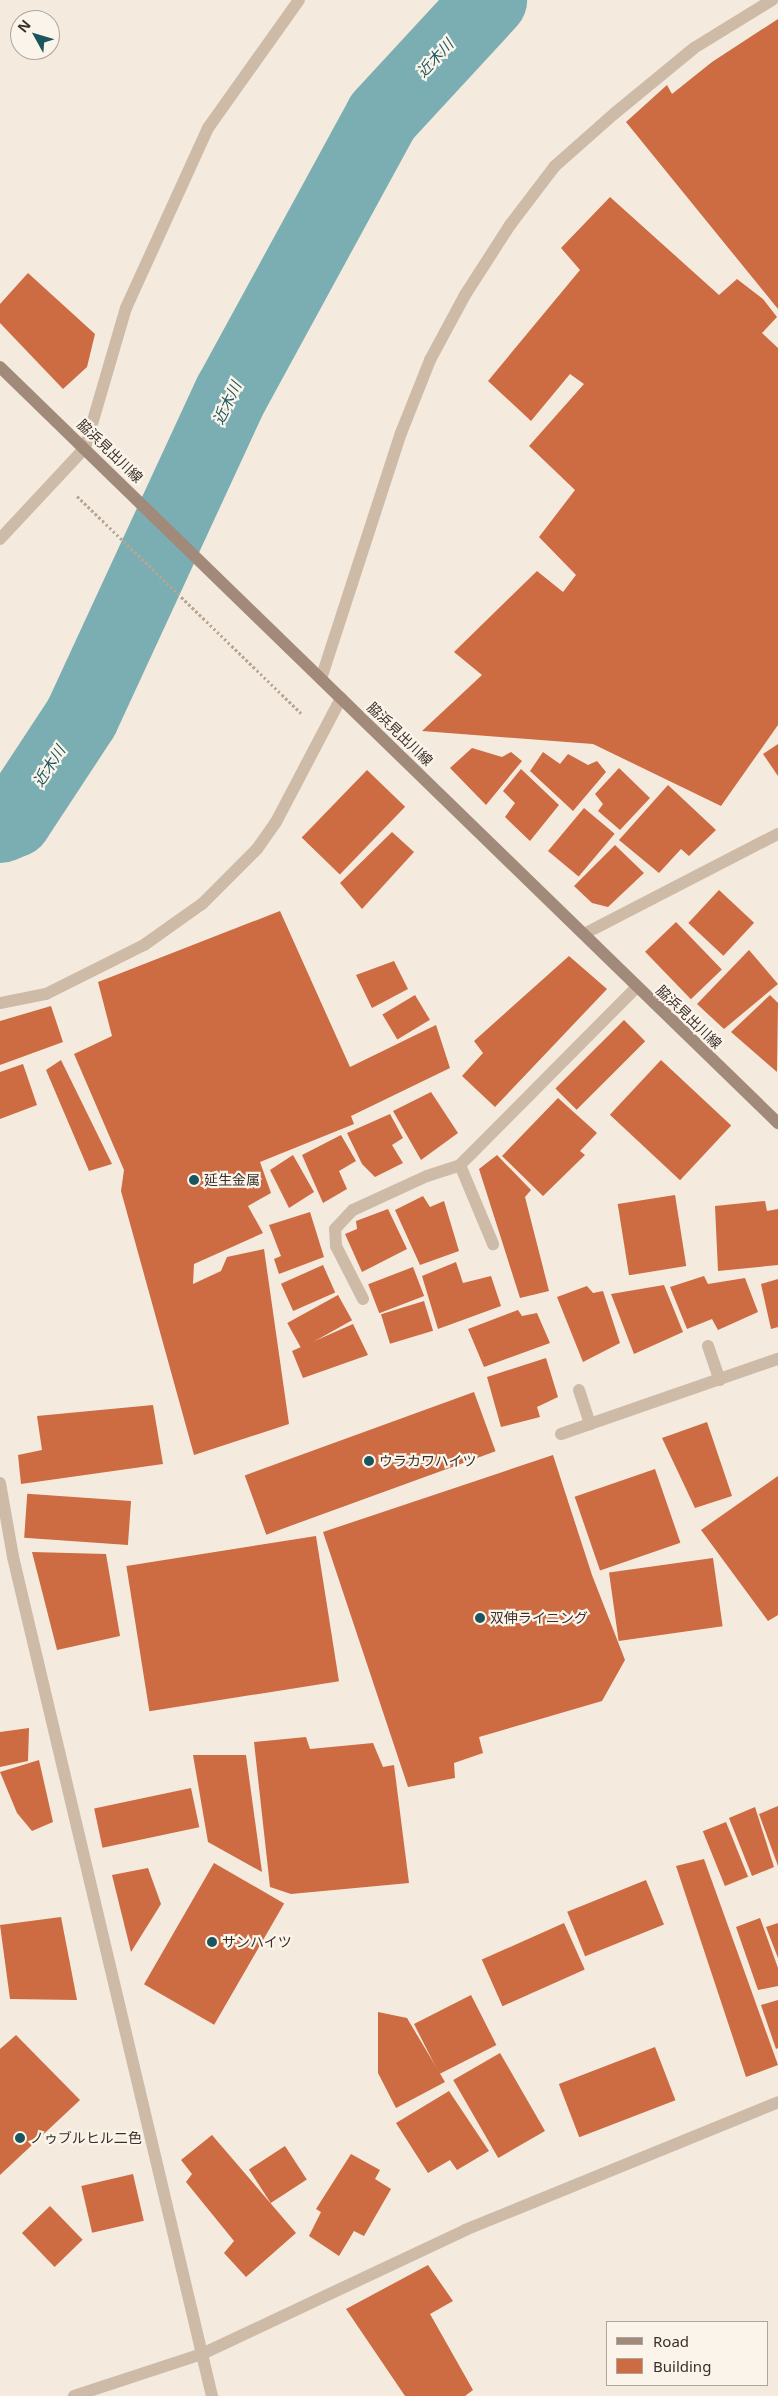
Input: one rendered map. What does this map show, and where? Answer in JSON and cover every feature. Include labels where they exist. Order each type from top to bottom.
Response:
[{"type":"street","points":[[0,539],[85,448],[126,308],[208,128],[299,0]]},
{"type":"street","points":[[321,679],[401,433],[430,360],[465,295],[510,225],[555,166],[615,112],[694,48],[772,0]]},
{"type":"street","name":"脇浜見出川線","points":[[0,367],[778,1123]]},
{"type":"street","points":[[0,1003],[46,994],[144,945],[202,904],[257,849],[271,829],[290,800],[341,698]]},
{"type":"street","points":[[584,934],[778,834]]},
{"type":"street","points":[[363,1299],[336,1246],[335,1229],[352,1210],[427,1176],[460,1165],[637,987]]},
{"type":"street","points":[[460,1165],[493,1244]]},
{"type":"street","points":[[708,1346],[720,1380]]},
{"type":"street","points":[[561,1434],[778,1359]]},
{"type":"street","points":[[579,1390],[590,1424]]},
{"type":"street","points":[[0,1483],[4,1535],[212,2396]]},
{"type":"street","points":[[74,2396],[202,2354],[466,2230],[778,2102]]},
{"type":"path","points":[[58,477],[324,734]]},
{"type":"building","points":[[778,19],[778,309],[626,122],[667,85],[672,94],[712,62]]},
{"type":"building","points":[[610,197],[719,295],[737,279],[763,299],[777,317],[762,333],[778,348],[778,725],[721,806],[593,744],[422,731],[482,675],[454,652],[537,571],[563,592],[576,575],[539,537],[575,490],[529,446],[584,384],[570,374],[531,421],[488,381],[580,270],[561,248]]},
{"type":"building","points":[[28,273],[95,334],[87,367],[63,389],[0,323],[0,304]]},
{"type":"building","points":[[778,744],[778,776],[763,754]]},
{"type":"building","points":[[472,748],[502,757],[511,752],[522,761],[486,805],[450,768]]},
{"type":"building","points":[[543,752],[560,764],[568,754],[588,765],[597,761],[606,772],[573,811],[530,771]]},
{"type":"building","points":[[619,768],[650,798],[620,830],[598,811],[603,804],[595,794]]},
{"type":"building","points":[[521,769],[559,805],[530,841],[505,817],[515,803],[503,791]]},
{"type":"building","points":[[367,770],[405,807],[340,874],[302,838]]},
{"type":"building","points":[[668,785],[716,830],[689,856],[681,849],[659,873],[619,840]]},
{"type":"building","points":[[584,808],[615,834],[579,877],[548,851]]},
{"type":"building","points":[[392,832],[414,852],[362,909],[340,883]]},
{"type":"building","points":[[615,845],[644,873],[608,907],[592,903],[574,886]]},
{"type":"building","points":[[719,890],[754,923],[723,956],[688,923]]},
{"type":"building","name":"延生金属","points":[[280,911],[350,1067],[436,1025],[450,1068],[351,1116],[354,1124],[260,1162],[271,1193],[248,1206],[263,1233],[194,1264],[193,1284],[221,1271],[227,1257],[264,1249],[289,1424],[194,1455],[121,1191],[124,1170],[74,1054],[112,1036],[98,982]]},
{"type":"building","points":[[676,922],[722,969],[691,999],[645,952]]},
{"type":"building","points":[[749,950],[778,984],[724,1029],[697,1004]]},
{"type":"building","points":[[569,956],[607,989],[495,1107],[462,1076],[483,1053],[474,1041]]},
{"type":"building","points":[[394,961],[408,989],[372,1008],[356,975]]},
{"type":"building","points":[[415,995],[430,1020],[397,1039],[382,1015]]},
{"type":"building","points":[[770,995],[778,1003],[777,1072],[731,1032]]},
{"type":"building","points":[[51,1006],[63,1042],[0,1065],[0,1021]]},
{"type":"building","points":[[624,1020],[645,1041],[577,1110],[555,1089]]},
{"type":"building","points":[[61,1060],[112,1164],[89,1171],[46,1070]]},
{"type":"building","points":[[661,1060],[731,1125],[680,1180],[610,1115]]},
{"type":"building","points":[[23,1064],[37,1105],[0,1119],[0,1072]]},
{"type":"building","points":[[431,1092],[458,1133],[421,1160],[393,1111]]},
{"type":"building","points":[[558,1098],[597,1133],[580,1151],[585,1155],[543,1196],[502,1156]]},
{"type":"building","points":[[390,1114],[403,1138],[392,1145],[403,1163],[375,1177],[362,1164],[347,1133]]},
{"type":"building","points":[[341,1135],[356,1161],[339,1171],[347,1189],[323,1203],[302,1155]]},
{"type":"building","points":[[293,1155],[314,1192],[289,1208],[270,1170]]},
{"type":"building","points":[[497,1155],[531,1190],[525,1197],[549,1291],[520,1298],[479,1169]]},
{"type":"building","points":[[675,1195],[686,1266],[629,1275],[618,1204]]},
{"type":"building","points":[[423,1196],[430,1207],[444,1201],[459,1251],[420,1265],[395,1210]]},
{"type":"building","points":[[765,1201],[767,1211],[778,1209],[778,1265],[718,1271],[715,1206]]},
{"type":"building","points":[[388,1209],[407,1249],[362,1272],[345,1234],[357,1229],[356,1221]]},
{"type":"building","points":[[310,1212],[324,1257],[279,1274],[274,1259],[281,1256],[269,1225]]},
{"type":"building","points":[[456,1262],[463,1283],[491,1276],[501,1306],[438,1329],[422,1276]]},
{"type":"building","points":[[323,1265],[335,1292],[293,1311],[281,1284]]},
{"type":"building","points":[[413,1267],[424,1296],[379,1313],[368,1284]]},
{"type":"building","points":[[704,1276],[708,1284],[745,1278],[758,1312],[718,1330],[712,1319],[687,1329],[670,1287]]},
{"type":"building","points":[[778,1279],[778,1327],[771,1329],[761,1284]]},
{"type":"building","points":[[664,1285],[683,1332],[634,1354],[611,1294]]},
{"type":"building","points":[[587,1286],[593,1293],[603,1291],[620,1343],[583,1362],[557,1297]]},
{"type":"building","points":[[338,1295],[352,1320],[301,1348],[287,1323]]},
{"type":"building","points":[[424,1301],[433,1331],[390,1344],[381,1314]]},
{"type":"building","points":[[518,1310],[522,1316],[537,1313],[550,1343],[484,1367],[468,1329]]},
{"type":"building","points":[[353,1324],[368,1355],[303,1378],[292,1351]]},
{"type":"building","points":[[546,1358],[558,1397],[537,1407],[540,1417],[501,1427],[487,1377]]},
{"type":"building","name":"ウラカワハイツ","points":[[474,1392],[496,1451],[266,1535],[245,1475]]},
{"type":"building","points":[[153,1405],[163,1464],[21,1484],[18,1455],[42,1450],[37,1416]]},
{"type":"building","points":[[707,1422],[732,1496],[695,1508],[662,1438]]},
{"type":"building","name":"双伸ライニング","points":[[553,1455],[592,1575],[625,1660],[602,1701],[479,1737],[483,1753],[454,1763],[455,1778],[408,1787],[323,1532]]},
{"type":"building","points":[[655,1469],[680,1543],[600,1570],[575,1497]]},
{"type":"building","points":[[778,1476],[778,1615],[768,1621],[701,1530]]},
{"type":"building","points":[[27,1494],[131,1501],[128,1545],[24,1538]]},
{"type":"building","points":[[316,1536],[339,1681],[149,1711],[126,1566]]},
{"type":"building","points":[[32,1552],[106,1554],[120,1636],[57,1650]]},
{"type":"building","points":[[713,1558],[723,1626],[619,1641],[609,1573]]},
{"type":"building","points":[[29,1728],[28,1761],[0,1767],[0,1732]]},
{"type":"building","points":[[306,1737],[310,1749],[373,1743],[383,1767],[394,1765],[409,1883],[291,1894],[270,1887],[254,1742]]},
{"type":"building","points":[[193,1755],[246,1755],[262,1872],[208,1842]]},
{"type":"building","points":[[39,1760],[53,1822],[32,1831],[17,1813],[0,1772]]},
{"type":"building","points":[[191,1788],[199,1827],[102,1848],[94,1809]]},
{"type":"building","points":[[778,1806],[778,1866],[759,1814]]},
{"type":"building","points":[[755,1807],[774,1867],[752,1876],[729,1818]]},
{"type":"building","points":[[726,1822],[748,1877],[725,1886],[703,1831]]},
{"type":"building","points":[[704,1859],[778,2065],[746,2077],[676,1866]]},
{"type":"building","name":"サンハイツ","points":[[214,1863],[284,1904],[214,2025],[144,1984]]},
{"type":"building","points":[[148,1868],[161,1904],[131,1952],[112,1875]]},
{"type":"building","points":[[646,1880],[664,1925],[585,1956],[567,1912]]},
{"type":"building","points":[[61,1917],[77,2000],[10,1999],[0,1925]]},
{"type":"building","points":[[760,1918],[778,1968],[778,1986],[758,1990],[736,1927]]},
{"type":"building","points":[[564,1923],[585,1970],[503,2006],[482,1960]]},
{"type":"building","points":[[778,1923],[778,1958],[766,1927]]},
{"type":"building","points":[[471,1995],[496,2045],[439,2074],[414,2024]]},
{"type":"building","points":[[778,2000],[778,2048],[776,2049],[761,2005]]},
{"type":"building","points":[[378,2012],[407,2018],[445,2082],[396,2108],[378,2073]]},
{"type":"building","name":"ノゥブルヒル二色","points":[[16,2035],[80,2100],[0,2175],[0,2049]]},
{"type":"building","points":[[655,2047],[675,2100],[579,2137],[559,2084]]},
{"type":"building","points":[[500,2053],[545,2131],[498,2158],[453,2080]]},
{"type":"building","points":[[449,2091],[489,2151],[457,2170],[450,2160],[428,2173],[396,2123]]},
{"type":"building","points":[[212,2135],[296,2233],[246,2277],[224,2253],[234,2241],[186,2182],[192,2174],[181,2160]]},
{"type":"building","points":[[285,2146],[307,2180],[271,2203],[249,2169]]},
{"type":"building","points":[[351,2154],[380,2170],[375,2179],[391,2189],[364,2236],[354,2231],[339,2256],[309,2236],[321,2212],[316,2209]]},
{"type":"building","points":[[133,2174],[144,2221],[92,2233],[81,2186]]},
{"type":"building","points":[[50,2206],[83,2240],[55,2267],[22,2233]]},
{"type":"building","points":[[428,2265],[453,2301],[430,2314],[473,2390],[465,2396],[405,2396],[346,2309]]},
{"type":"waterway","name":"近木川","points":[[0,825],[14,819],[81,717],[231,393],[382,116],[489,0]]},
{"type":"place","name":"延生金属","points":[[194,1180]]},
{"type":"place","name":"ウラカワハイツ","points":[[369,1461]]},
{"type":"place","name":"双伸ライニング","points":[[480,1618]]},
{"type":"place","name":"サンハイツ","points":[[212,1942]]},
{"type":"place","name":"ノゥブルヒル二色","points":[[20,2138]]}]
